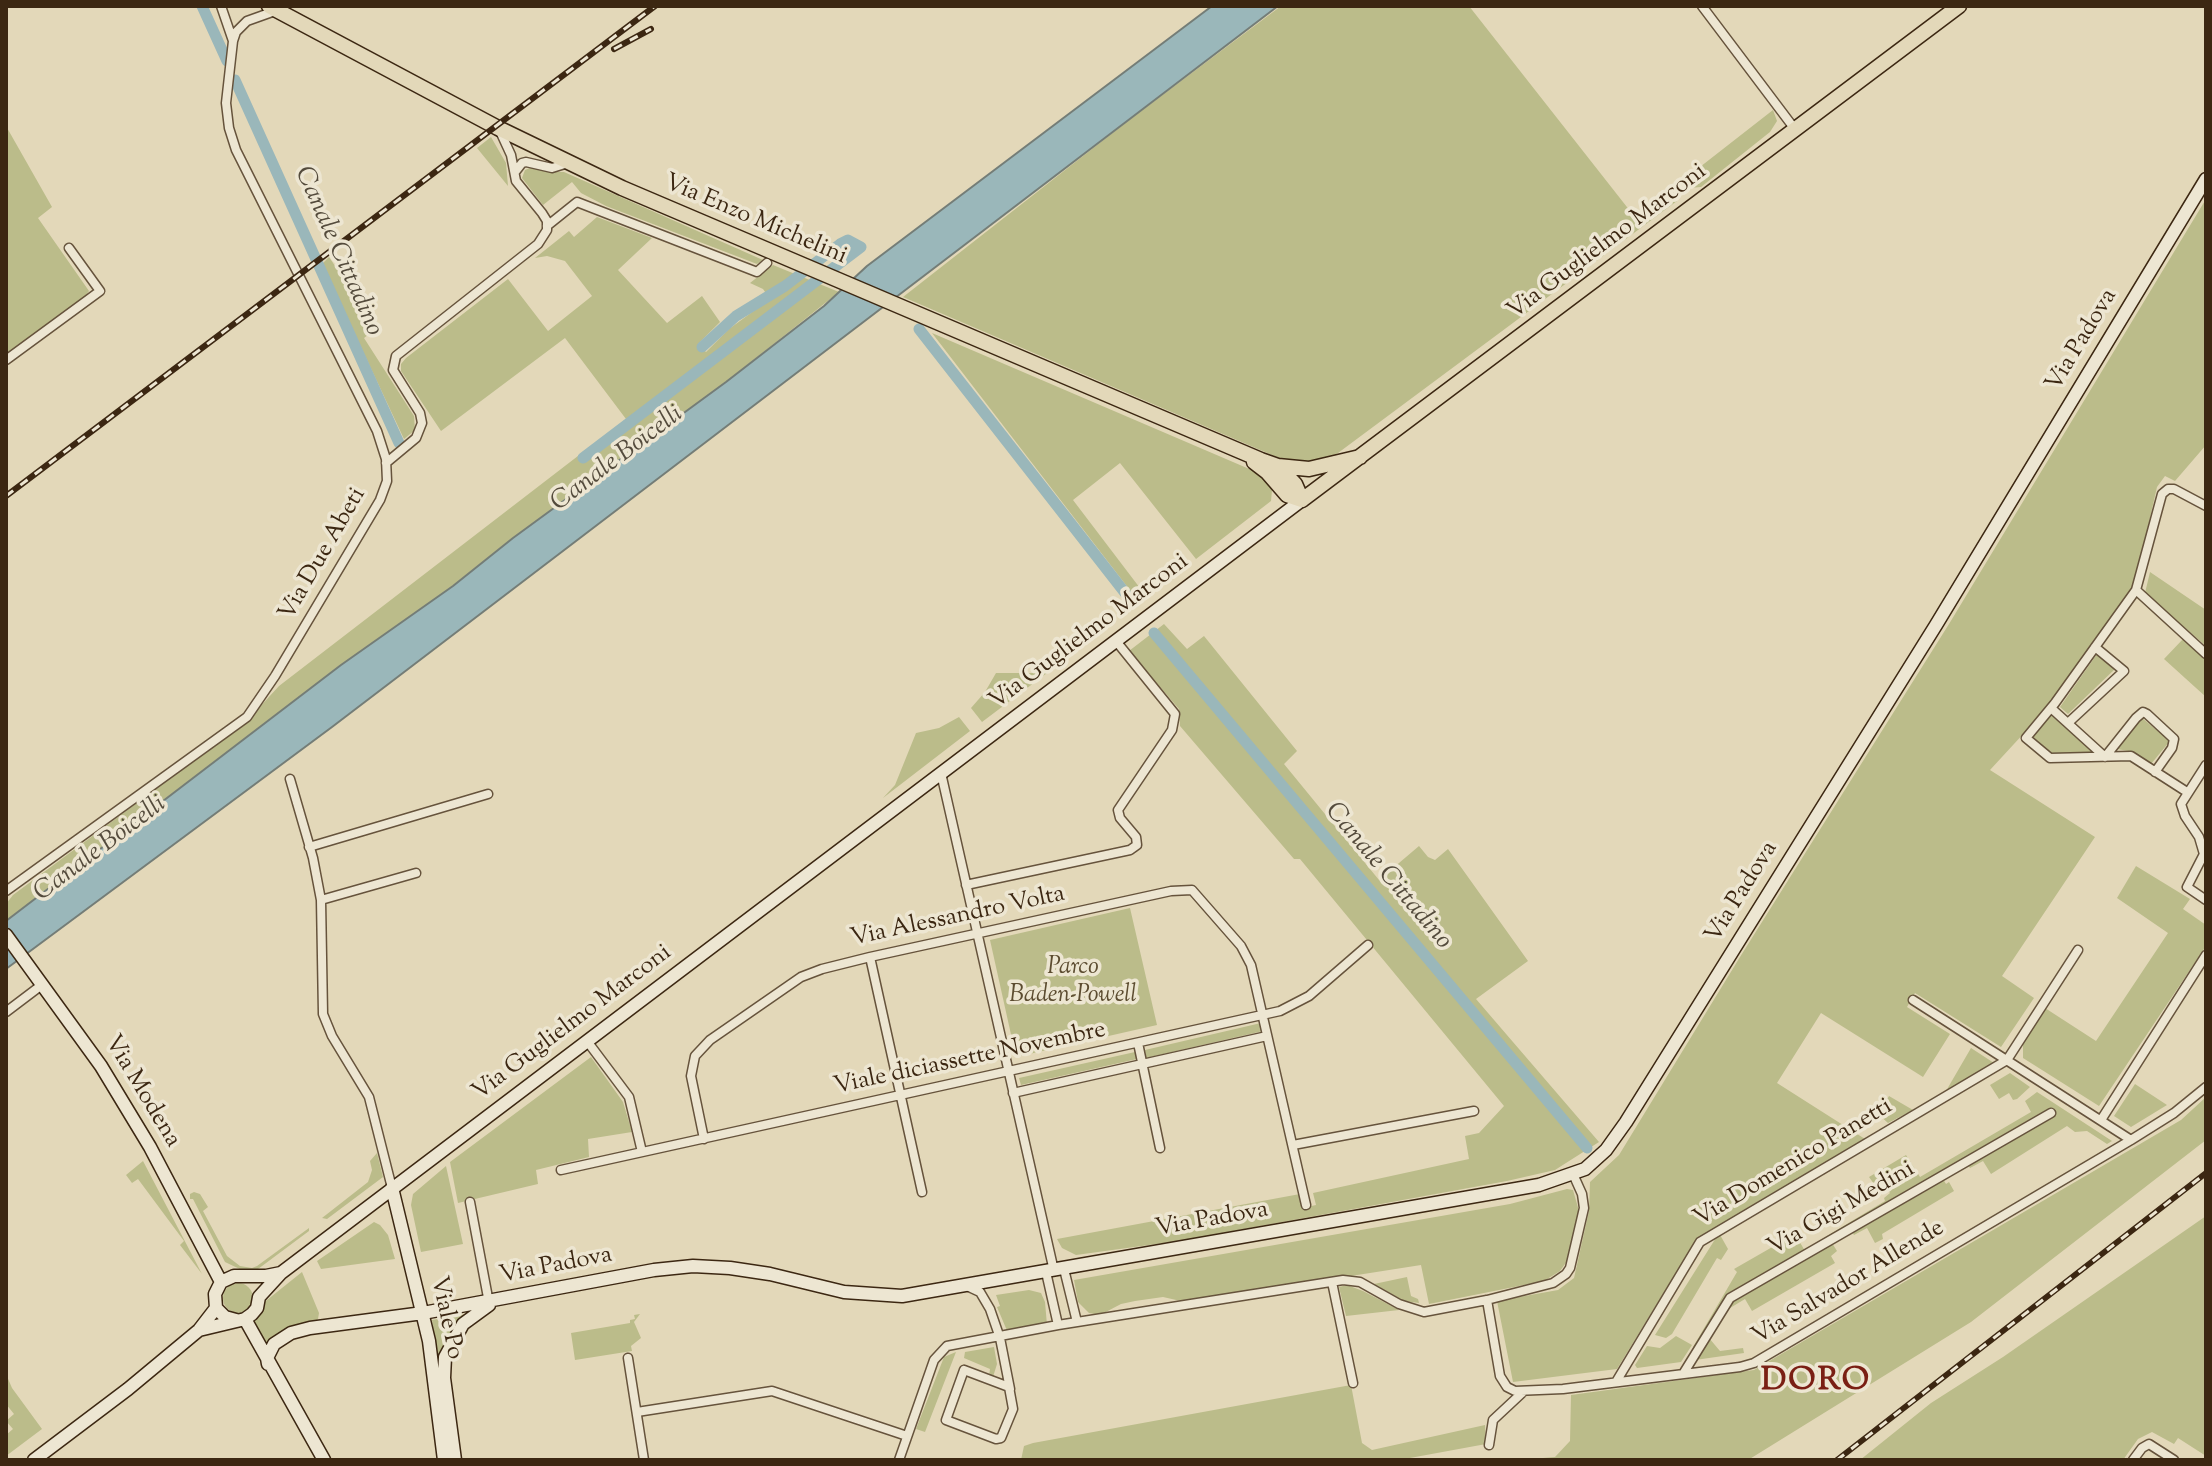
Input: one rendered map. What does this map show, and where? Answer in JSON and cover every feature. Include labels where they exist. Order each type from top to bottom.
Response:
[{"type":"main road","name":"Via Guglielmo Marconi","points":[[281,1273],[1959,6]]},
{"type":"main road","name":"Via Enzo Michelini","points":[[272,8],[568,163],[1237,450],[1278,466],[1321,469],[1360,457]]},
{"type":"main road","name":"Via Padova","points":[[268,1364],[267,1358],[274,1344],[291,1333],[491,1302],[643,1272],[693,1266],[747,1270],[864,1295],[902,1296],[1539,1185],[1573,1174],[1596,1160],[1621,1130],[1936,625],[2206,179]]},
{"type":"main road","name":"Via Enzo Michelini","points":[[1237,450],[1267,472],[1281,489],[1293,498],[1302,500]]},
{"type":"main road","points":[[1278,466],[1295,484],[1302,500]]},
{"type":"main road","points":[[1264,529],[1280,509],[1281,489]]},
{"type":"main road","name":"Via Modena","points":[[6,935],[90,1048],[141,1132],[221,1282]]},
{"type":"main road","name":"Viale Po","points":[[392,1188],[423,1313],[436,1384],[444,1460]]},
{"type":"main road","points":[[281,1273],[234,1276],[221,1282],[215,1294],[216,1308],[225,1317],[240,1320],[324,1460]]},
{"type":"main road","points":[[259,1297],[281,1273]]},
{"type":"main road","points":[[199,1330],[240,1320],[257,1308],[259,1297],[254,1284],[242,1276]]},
{"type":"main road","name":"Viale Po","points":[[455,1460],[444,1378],[445,1357],[463,1324],[491,1302]]},
{"type":"main road","points":[[34,1460],[128,1389],[199,1330],[216,1308]]},
{"type":"street","name":"Via Due Abeti","points":[[6,891],[247,717],[275,676],[380,500],[387,481],[386,463],[377,431],[236,150],[226,103],[233,41],[221,6]]},
{"type":"street","points":[[1702,6],[1794,128]]},
{"type":"street","points":[[233,41],[236,32],[247,21],[272,8]]},
{"type":"street","points":[[386,463],[416,438],[422,423],[420,413],[393,370],[396,356],[538,244],[545,235],[547,226],[542,213],[516,181],[507,145],[498,128]]},
{"type":"street","points":[[515,172],[526,162],[552,168],[568,163]]},
{"type":"street","points":[[547,226],[577,202],[757,272],[767,263]]},
{"type":"street","points":[[6,360],[100,291],[69,248]]},
{"type":"street","points":[[2187,792],[2131,756],[2050,758],[2026,738],[2136,590],[2162,494],[2168,489],[2178,490],[2206,506]]},
{"type":"street","points":[[2136,590],[2206,654]]},
{"type":"street","points":[[966,885],[1130,850],[1137,845],[1136,837],[1120,818],[1118,810],[1172,730],[1175,714],[1116,641]]},
{"type":"street","points":[[2068,723],[2124,671],[2095,647]]},
{"type":"street","points":[[2051,708],[2105,757]]},
{"type":"street","points":[[2105,757],[2143,712],[2174,739],[2172,748],[2155,772]]},
{"type":"street","points":[[2206,765],[2182,800],[2181,809],[2205,851],[2187,887],[2206,900]]},
{"type":"street","points":[[941,773],[1055,1271],[1077,1322]]},
{"type":"street","points":[[290,779],[321,900],[323,1014],[332,1036],[369,1097],[392,1188]]},
{"type":"street","points":[[309,847],[488,794]]},
{"type":"street","points":[[321,900],[416,873]]},
{"type":"street","name":"Via Alessandro Volta","points":[[704,1139],[691,1076],[692,1064],[703,1047],[801,977],[870,957],[1171,891],[1192,890],[1248,956],[1263,1015]]},
{"type":"street","name":"Viale diciassette Novembre","points":[[561,1170],[1263,1015],[1301,1002],[1368,945]]},
{"type":"street","points":[[2007,1060],[2078,950]]},
{"type":"street","points":[[2101,1120],[2206,955]]},
{"type":"street","points":[[870,957],[922,1192]]},
{"type":"street","points":[[6,1012],[43,984]]},
{"type":"street","points":[[1913,1000],[2131,1140]]},
{"type":"street","points":[[1263,1015],[1306,1205]]},
{"type":"street","name":"Viale diciassette Novembre","points":[[1013,1093],[1267,1036]]},
{"type":"street","points":[[587,1041],[629,1097],[642,1152]]},
{"type":"street","points":[[1138,1043],[1160,1148]]},
{"type":"street","name":"Via Domenico Panetti","points":[[1616,1382],[1700,1242],[2007,1060]]},
{"type":"street","name":"Via Salvador Allende","points":[[1519,1391],[1740,1367],[1765,1358],[2131,1140],[2174,1113],[2206,1087]]},
{"type":"street","points":[[1293,1145],[1474,1111]]},
{"type":"street","name":"Via Gigi Medini","points":[[1683,1374],[1730,1298],[2051,1113]]},
{"type":"street","points":[[899,1460],[934,1360],[943,1349],[1058,1325],[1343,1280],[1360,1282],[1415,1311],[1424,1312],[1553,1283],[1566,1274],[1584,1208],[1582,1194],[1573,1174]]},
{"type":"street","points":[[470,1202],[491,1302]]},
{"type":"street","points":[[1055,1271],[1058,1325]]},
{"type":"street","points":[[1332,1282],[1353,1383]]},
{"type":"street","points":[[966,1286],[975,1288],[985,1298],[1000,1338],[1010,1389],[1013,1409],[1001,1438],[996,1439],[946,1420],[964,1370],[1010,1389]]},
{"type":"street","points":[[1487,1300],[1500,1376],[1507,1387],[1519,1391],[1493,1420],[1489,1445]]},
{"type":"street","points":[[628,1358],[644,1460]]},
{"type":"street","points":[[637,1412],[772,1391],[907,1436]]},
{"type":"street","points":[[2133,1460],[2149,1444],[2174,1460]]},
{"type":"green space","points":[[1281,6],[1469,6],[1634,216],[1674,187],[1678,193],[1677,201],[1338,453],[1318,463],[1296,464],[1272,455],[903,297],[1129,120]]},
{"type":"green space","points":[[1773,110],[1777,121],[1770,132],[1701,187],[1689,188],[1682,181]]},
{"type":"green space","points":[[6,126],[52,207],[38,218],[89,291],[83,299],[6,355]]},
{"type":"green space","points":[[491,137],[506,163],[508,186],[477,148]]},
{"type":"green space","points":[[532,167],[564,172],[763,260],[757,264],[606,206],[581,193],[572,182],[543,205],[522,178],[525,170]]},
{"type":"green space","points":[[2206,199],[2206,445],[2175,481],[2165,476],[2157,487],[2134,588],[2049,706],[1990,770],[2095,837],[2002,976],[2034,998],[2001,1047],[1915,993],[1907,1007],[1950,1034],[1923,1077],[1821,1013],[1777,1083],[1865,1139],[1696,1240],[1617,1369],[1513,1382],[1497,1301],[1558,1290],[1574,1278],[1589,1211],[1590,1182],[1619,1155],[1949,624]]},
{"type":"green space","points":[[597,217],[652,238],[618,270],[667,323],[702,296],[720,322],[698,344],[706,352],[729,329],[770,299],[763,289],[750,283],[773,265],[839,292],[726,382],[513,538],[453,586],[341,665],[6,921],[6,904],[13,895],[246,722],[279,686],[626,419],[565,338],[441,431],[401,371],[401,364],[406,358],[508,279],[548,331],[592,296],[565,261],[547,256],[535,258],[569,231],[574,237]]},
{"type":"green space","points":[[329,257],[377,328],[364,338],[414,416],[415,430],[404,439],[322,264]]},
{"type":"green space","points":[[932,333],[1254,471],[1264,476],[1272,490],[1271,501],[1196,559],[1120,463],[1073,500],[1146,596],[1139,602]]},
{"type":"green space","points":[[2150,572],[2206,610],[2206,646],[2145,593]]},
{"type":"green space","points":[[1164,624],[1187,649],[1204,636],[1297,751],[1284,764],[1379,880],[1419,846],[1435,860],[1448,849],[1528,961],[1476,999],[1599,1142],[1555,1170],[1507,1181],[1178,1241],[1076,1255],[1062,1248],[1057,1239],[1300,1194],[1302,1208],[1316,1205],[1313,1193],[1469,1159],[1465,1136],[1479,1133],[1504,1106],[1300,859],[1294,859],[1180,726],[1179,709],[1129,651]]},
{"type":"green space","points":[[2183,639],[2206,660],[2206,697],[2164,659]]},
{"type":"green space","points":[[2097,654],[2115,669],[2068,714],[2060,707]]},
{"type":"green space","points":[[1055,667],[982,722],[971,708],[996,673],[1035,673]]},
{"type":"green space","points":[[2051,713],[2095,754],[2052,753],[2032,737]]},
{"type":"green space","points":[[959,717],[970,731],[883,798],[895,785],[916,733],[939,728]]},
{"type":"green space","points":[[2142,718],[2170,741],[2151,764],[2134,752],[2117,749]]},
{"type":"green space","points":[[2136,866],[2190,899],[2183,909],[2206,925],[2206,946],[2099,1106],[2023,1058],[2023,1043],[2045,1008],[2096,1041],[2168,933],[2117,898]]},
{"type":"green space","name":"Parco Baden-Powell","points":[[1130,908],[1157,1025],[1016,1057],[990,940]]},
{"type":"green space","points":[[1261,1023],[1263,1031],[1146,1058],[1145,1050]]},
{"type":"green space","points":[[1971,1048],[1994,1063],[1946,1091]]},
{"type":"green space","points":[[1135,1052],[1137,1059],[1021,1085],[1019,1078]]},
{"type":"green space","points":[[591,1057],[623,1102],[632,1132],[588,1139],[589,1157],[536,1170],[538,1184],[458,1203],[450,1162]]},
{"type":"green space","points":[[2010,1073],[2030,1087],[2017,1099],[2013,1100],[2009,1093],[1999,1099],[1990,1085]]},
{"type":"green space","points":[[2135,1084],[2167,1105],[2131,1127],[2114,1116]]},
{"type":"green space","points":[[2037,1092],[2112,1141],[2107,1144],[2087,1131],[2075,1132],[2067,1126],[1991,1174],[1983,1161],[1970,1168],[1966,1162],[1943,1179],[1954,1191],[1882,1234],[1883,1239],[1875,1243],[1867,1228],[1854,1235],[1850,1229],[1832,1243],[1837,1251],[1831,1256],[1835,1263],[1752,1311],[1745,1299],[1725,1311],[1709,1338],[1720,1351],[1743,1348],[1744,1353],[1695,1360],[1700,1351],[1693,1347],[1737,1272],[1734,1269],[1795,1234],[1805,1251],[1816,1245],[1885,1201],[1884,1198],[1890,1193],[1886,1188],[1879,1191],[1869,1177],[1906,1155],[1920,1177],[2031,1112],[2025,1101]]},
{"type":"green space","points":[[1889,1096],[1913,1110],[1888,1123],[1878,1114]]},
{"type":"green space","points":[[2206,1097],[2206,1140],[1971,1322],[1748,1460],[1519,1460],[1555,1457],[1570,1441],[1571,1395],[1754,1370],[2181,1120]]},
{"type":"green space","points":[[377,1153],[383,1177],[327,1219],[322,1218],[368,1182],[372,1170],[370,1161]]},
{"type":"green space","points":[[143,1161],[202,1274],[180,1245],[184,1241],[138,1179],[132,1183],[126,1175]]},
{"type":"green space","points":[[446,1166],[463,1244],[421,1252],[411,1205],[413,1194]]},
{"type":"green space","points":[[1573,1190],[1579,1211],[1570,1257],[1560,1271],[1544,1281],[1429,1304],[1421,1265],[1185,1302],[1163,1297],[1135,1301],[1121,1304],[1100,1315],[1089,1313],[1078,1302],[1074,1280],[1510,1204]]},
{"type":"green space","points":[[190,1194],[200,1194],[208,1207],[203,1211],[227,1256],[240,1266],[257,1266],[309,1228],[309,1231],[254,1272],[246,1272],[225,1262],[193,1199],[190,1199]]},
{"type":"green space","points":[[2206,1216],[2206,1456],[2178,1438],[2174,1444],[2152,1432],[2138,1439],[2123,1460],[1860,1460],[1931,1403],[2003,1357]]},
{"type":"green space","points":[[374,1222],[388,1235],[395,1259],[321,1269],[317,1261]]},
{"type":"green space","points":[[1719,1233],[1728,1249],[1721,1260],[1717,1258],[1672,1334],[1666,1338],[1655,1335]]},
{"type":"green space","points":[[302,1272],[319,1313],[318,1319],[280,1332],[267,1348],[253,1321],[259,1316],[257,1308]]},
{"type":"green space","points":[[1407,1277],[1411,1296],[1419,1303],[1404,1301],[1374,1284]]},
{"type":"green space","points":[[238,1283],[244,1284],[252,1292],[252,1304],[244,1312],[238,1313],[232,1312],[224,1304],[223,1298],[224,1292],[232,1284]]},
{"type":"green space","points":[[1347,1285],[1399,1310],[1346,1316],[1339,1287]]},
{"type":"green space","points":[[1029,1290],[1041,1293],[1047,1325],[1008,1333],[997,1307],[1000,1306],[996,1295]]},
{"type":"green space","points":[[473,1313],[451,1333],[438,1367],[432,1320]]},
{"type":"green space","points":[[640,1314],[634,1322],[641,1338],[631,1346],[632,1351],[575,1360],[571,1333],[630,1323],[635,1319],[634,1315]]},
{"type":"green space","points":[[1676,1336],[1692,1345],[1681,1362],[1637,1368],[1635,1365],[1647,1346],[1660,1348]]},
{"type":"green space","points":[[994,1347],[997,1364],[993,1377],[989,1376],[990,1369],[964,1358],[965,1352]]},
{"type":"green space","points":[[956,1352],[925,1432],[916,1429],[944,1357]]},
{"type":"green space","points":[[6,1374],[12,1388],[42,1429],[6,1456],[6,1435],[13,1429],[6,1421],[14,1414],[6,1404]]},
{"type":"green space","points":[[1351,1385],[1362,1443],[1372,1450],[1485,1425],[1486,1444],[1399,1460],[1021,1460],[1024,1446],[1033,1443]]},
{"type":"water","name":"Canale Boicelli","points":[[1212,6],[1278,6],[332,727],[6,969],[6,921],[341,665],[453,586],[513,538],[726,382],[824,306],[867,266]]},
{"type":"waterway","name":"Canale Cittadino","points":[[202,6],[227,61]]},
{"type":"waterway","name":"Canale Cittadino","points":[[235,80],[399,443]]},
{"type":"waterway","name":"Canale Boicelli","points":[[583,458],[861,247],[848,240],[840,244],[785,286],[736,316],[702,347]]},
{"type":"waterway","points":[[919,329],[1133,603]]},
{"type":"waterway","name":"Canale Cittadino","points":[[1154,633],[1587,1148]]},
{"type":"railway","points":[[6,496],[655,6]]},
{"type":"railway","points":[[614,49],[651,29]]},
{"type":"railway","points":[[1837,1460],[2206,1173]]},
{"type":"district","name":"DORO","points":[[1816,1384]]}]
